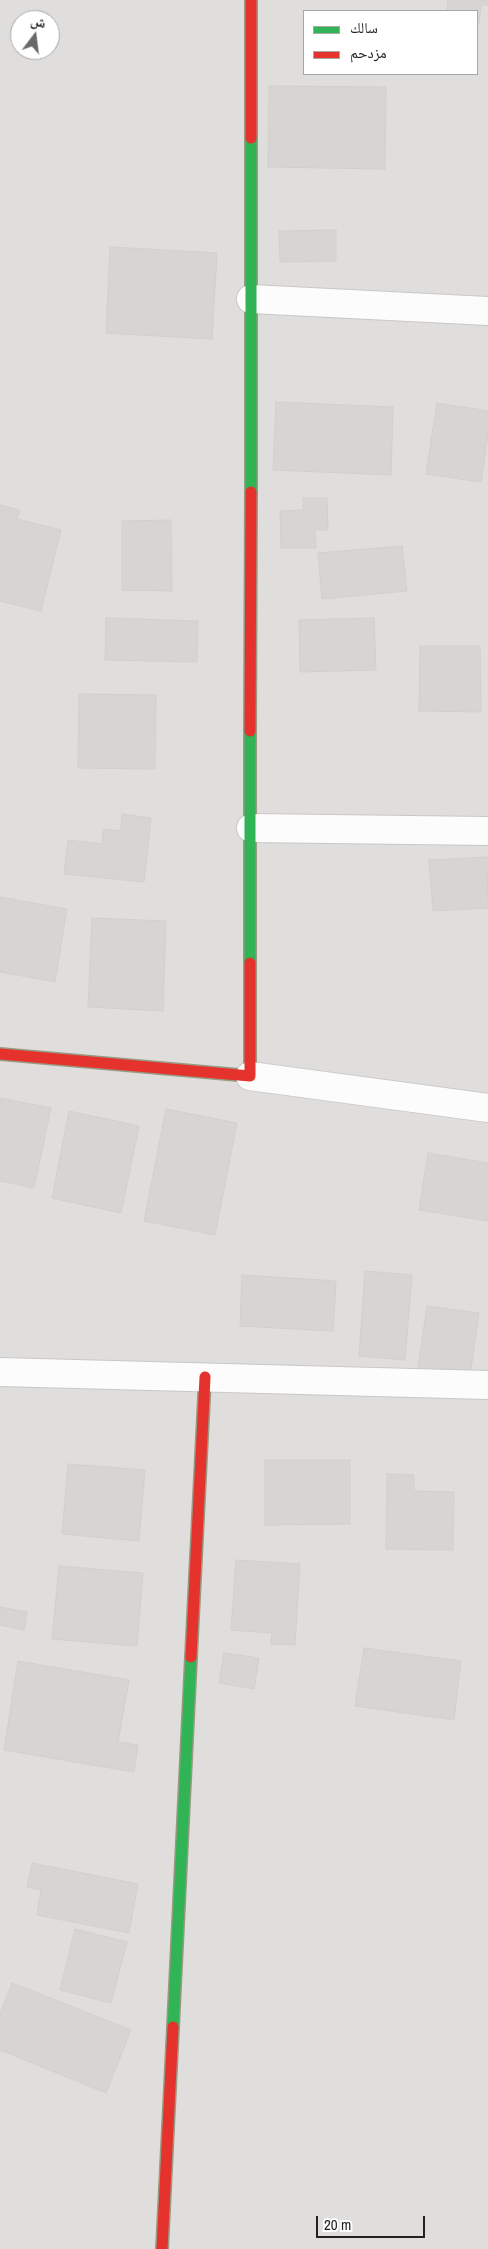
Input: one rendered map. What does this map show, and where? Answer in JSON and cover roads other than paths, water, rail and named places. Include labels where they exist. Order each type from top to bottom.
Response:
[{"type":"street","points":[[250,1076],[251,0]]},
{"type":"street","points":[[251,299],[488,312]]},
{"type":"street","points":[[251,828],[488,831]]},
{"type":"street","points":[[0,1054],[250,1076],[488,1108]]},
{"type":"street","points":[[0,1372],[488,1385]]},
{"type":"street","points":[[162,2249],[205,1377]]}]
